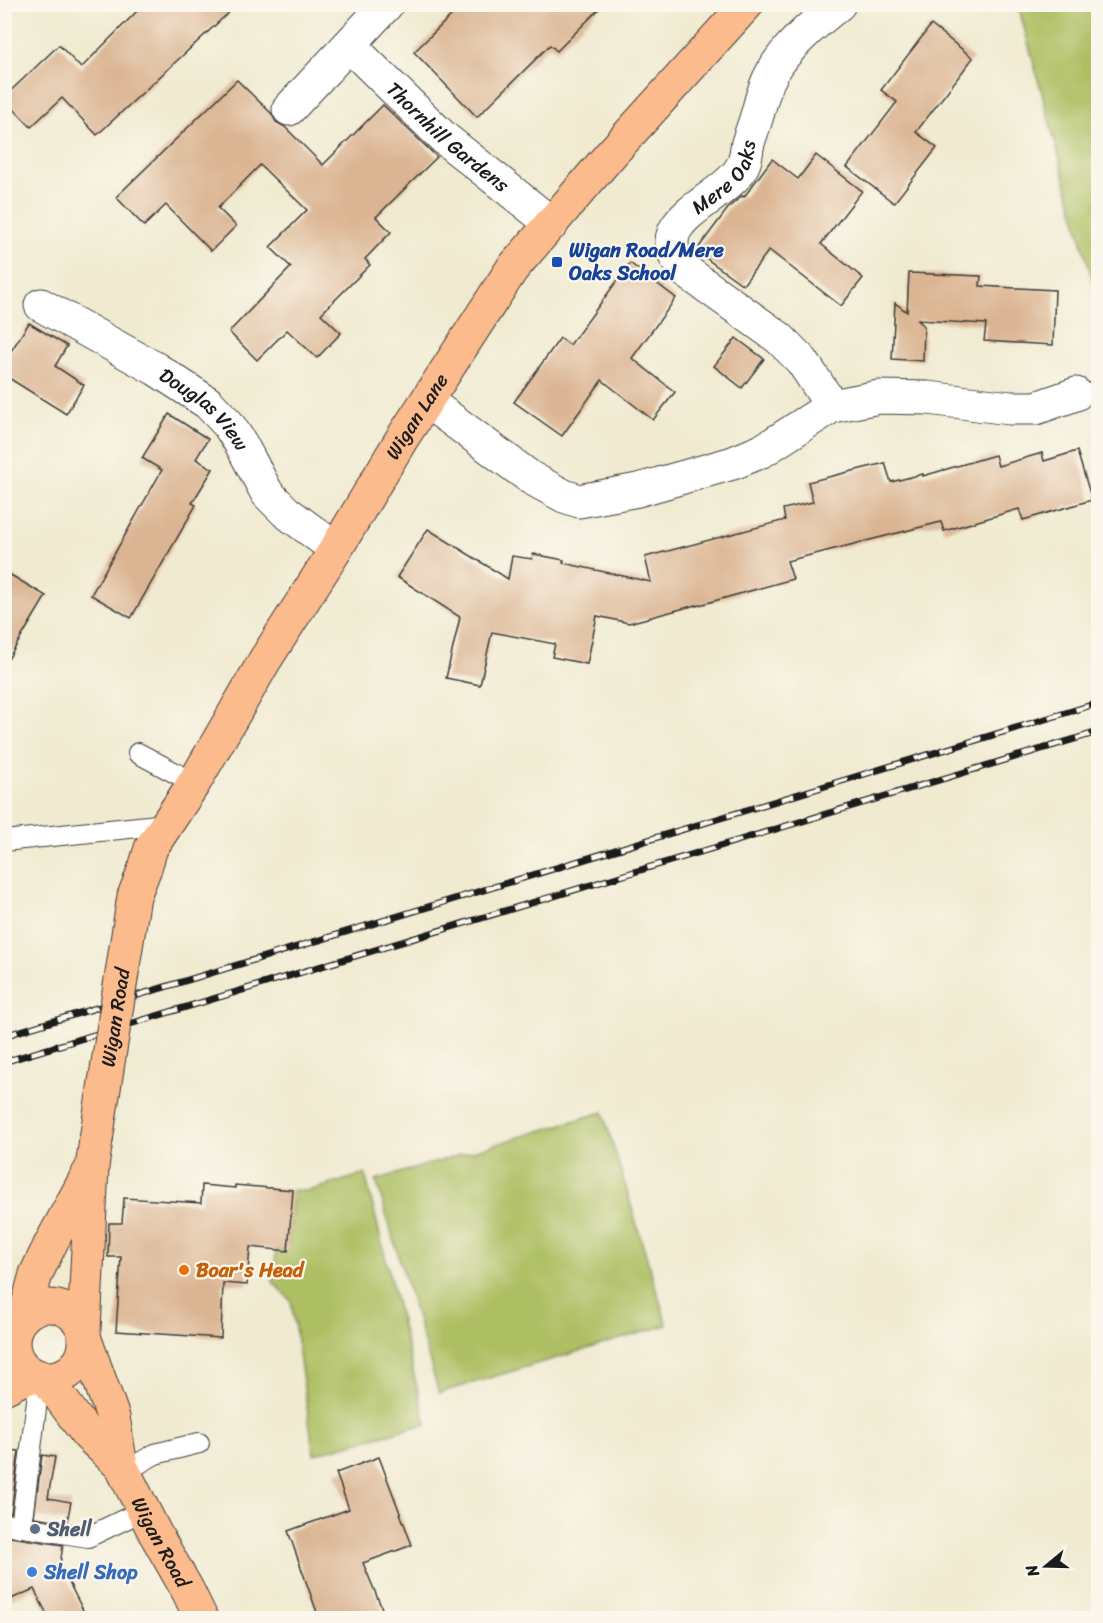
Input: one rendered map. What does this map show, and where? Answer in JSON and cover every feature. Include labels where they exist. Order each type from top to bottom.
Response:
[{"type":"main road","name":"Wigan Lane","points":[[145,868],[152,848],[194,783],[265,660],[336,549],[401,440],[428,402],[512,269],[611,154],[747,4]]},
{"type":"main road","name":"Wigan Road","points":[[122,1469],[113,1417],[85,1336],[94,1154],[134,896],[145,868]]},
{"type":"main road","name":"Wigan Road","points":[[16,1325],[36,1274],[94,1154]]},
{"type":"main road","points":[[4,1388],[18,1381],[58,1377],[69,1373],[78,1365],[84,1354],[85,1336],[78,1320],[59,1306],[47,1305],[35,1308],[16,1325],[13,1335],[13,1347],[17,1359],[24,1369],[40,1377]]},
{"type":"main road","name":"Wigan Road","points":[[40,1377],[87,1434],[122,1469],[201,1618]]},
{"type":"street","points":[[289,109],[387,4]]},
{"type":"street","name":"Mere Oaks","points":[[832,406],[802,361],[779,338],[684,270],[675,258],[671,244],[675,232],[687,216],[727,185],[746,160],[747,145],[772,74],[787,53],[819,20],[839,4]]},
{"type":"street","name":"Thornhill Gardens","points":[[349,45],[444,138],[552,224]]},
{"type":"street","name":"Douglas View","points":[[41,305],[156,369],[208,404],[228,424],[267,494],[286,512],[336,549]]},
{"type":"street","points":[[428,402],[531,478],[564,496],[579,501],[638,490],[733,464],[762,451],[832,406],[879,397],[928,398],[1010,408],[1036,408],[1076,394]]},
{"type":"lane","points":[[138,753],[194,783]]},
{"type":"lane","points":[[4,841],[167,824]]},
{"type":"lane","points":[[40,1377],[13,1525],[88,1538],[144,1510]]},
{"type":"lane","points":[[122,1469],[155,1454],[199,1443]]},
{"type":"green space","points":[[1018,5],[1098,5],[1098,301]]},
{"type":"green space","points":[[603,1112],[667,1325],[439,1393],[376,1180]]},
{"type":"green space","points":[[365,1174],[426,1424],[314,1454],[291,1301],[273,1282],[276,1250],[288,1250],[293,1190],[308,1191]]},
{"type":"building","points":[[144,4],[238,4],[97,135],[62,98],[31,127],[4,99],[59,45],[81,68]]},
{"type":"building","points":[[463,4],[604,4],[557,51],[550,45],[477,117],[414,52]]},
{"type":"building","points":[[931,25],[973,58],[916,132],[937,148],[894,203],[847,167],[897,102],[881,90]]},
{"type":"building","points":[[237,80],[271,113],[276,122],[285,127],[323,165],[383,105],[437,157],[376,217],[391,232],[365,259],[370,265],[321,314],[341,333],[317,358],[287,330],[257,360],[229,332],[291,267],[270,247],[307,210],[260,165],[218,208],[236,226],[211,251],[166,205],[144,226],[116,197]]},
{"type":"building","points":[[816,155],[862,191],[821,244],[863,278],[841,306],[769,250],[743,285],[696,251],[729,207],[742,196],[744,197],[772,159],[798,179]]},
{"type":"building","points":[[630,263],[676,298],[632,358],[675,392],[653,420],[602,380],[562,436],[514,402],[560,338],[570,345]]},
{"type":"building","points":[[909,273],[981,276],[980,286],[1055,290],[1053,345],[984,341],[986,324],[918,320],[924,326],[923,361],[892,359],[895,303],[907,312]]},
{"type":"building","points":[[29,323],[67,346],[55,366],[84,385],[66,414],[4,375],[4,362]]},
{"type":"building","points":[[736,338],[764,359],[742,388],[714,366]]},
{"type":"building","points":[[169,414],[208,439],[196,459],[213,469],[192,503],[196,505],[131,618],[91,595],[162,470],[142,458]]},
{"type":"building","points":[[1077,451],[1092,500],[1023,520],[1019,509],[944,531],[941,522],[787,561],[793,579],[629,623],[597,616],[587,664],[552,657],[555,644],[492,632],[480,685],[446,678],[460,617],[397,577],[428,529],[508,579],[512,556],[532,559],[533,554],[564,560],[563,563],[651,582],[645,557],[785,520],[783,509],[813,502],[808,482],[885,463],[891,482],[923,474],[923,476],[995,455],[998,466],[1042,453],[1044,461]]},
{"type":"building","points":[[4,571],[46,596],[4,666]]},
{"type":"building","name":"Boar's Head","points":[[202,1185],[235,1188],[235,1185],[293,1190],[288,1251],[250,1247],[247,1285],[223,1283],[221,1338],[116,1331],[121,1257],[108,1257],[109,1223],[122,1223],[124,1198],[201,1203]]},
{"type":"building","points":[[10,1450],[19,1451],[11,1513],[4,1512],[4,1482]]},
{"type":"building","points":[[42,1455],[55,1457],[48,1498],[71,1502],[67,1522],[34,1517]]},
{"type":"building","points":[[379,1457],[412,1545],[363,1563],[386,1618],[319,1618],[288,1531],[349,1509],[336,1473]]},
{"type":"building","points":[[4,1536],[63,1545],[60,1565],[87,1618],[49,1618],[34,1589],[4,1602]]},
{"type":"railway","points":[[4,1036],[1098,703]]},
{"type":"railway","points":[[4,1062],[1098,732]]},
{"type":"place","name":"Wigan Road/Mere Oaks School","points":[[557,262]]},
{"type":"place","name":"Boar's Head","points":[[184,1270]]},
{"type":"place","name":"Shell","points":[[35,1529]]},
{"type":"place","name":"Shell Shop","points":[[32,1572]]}]
